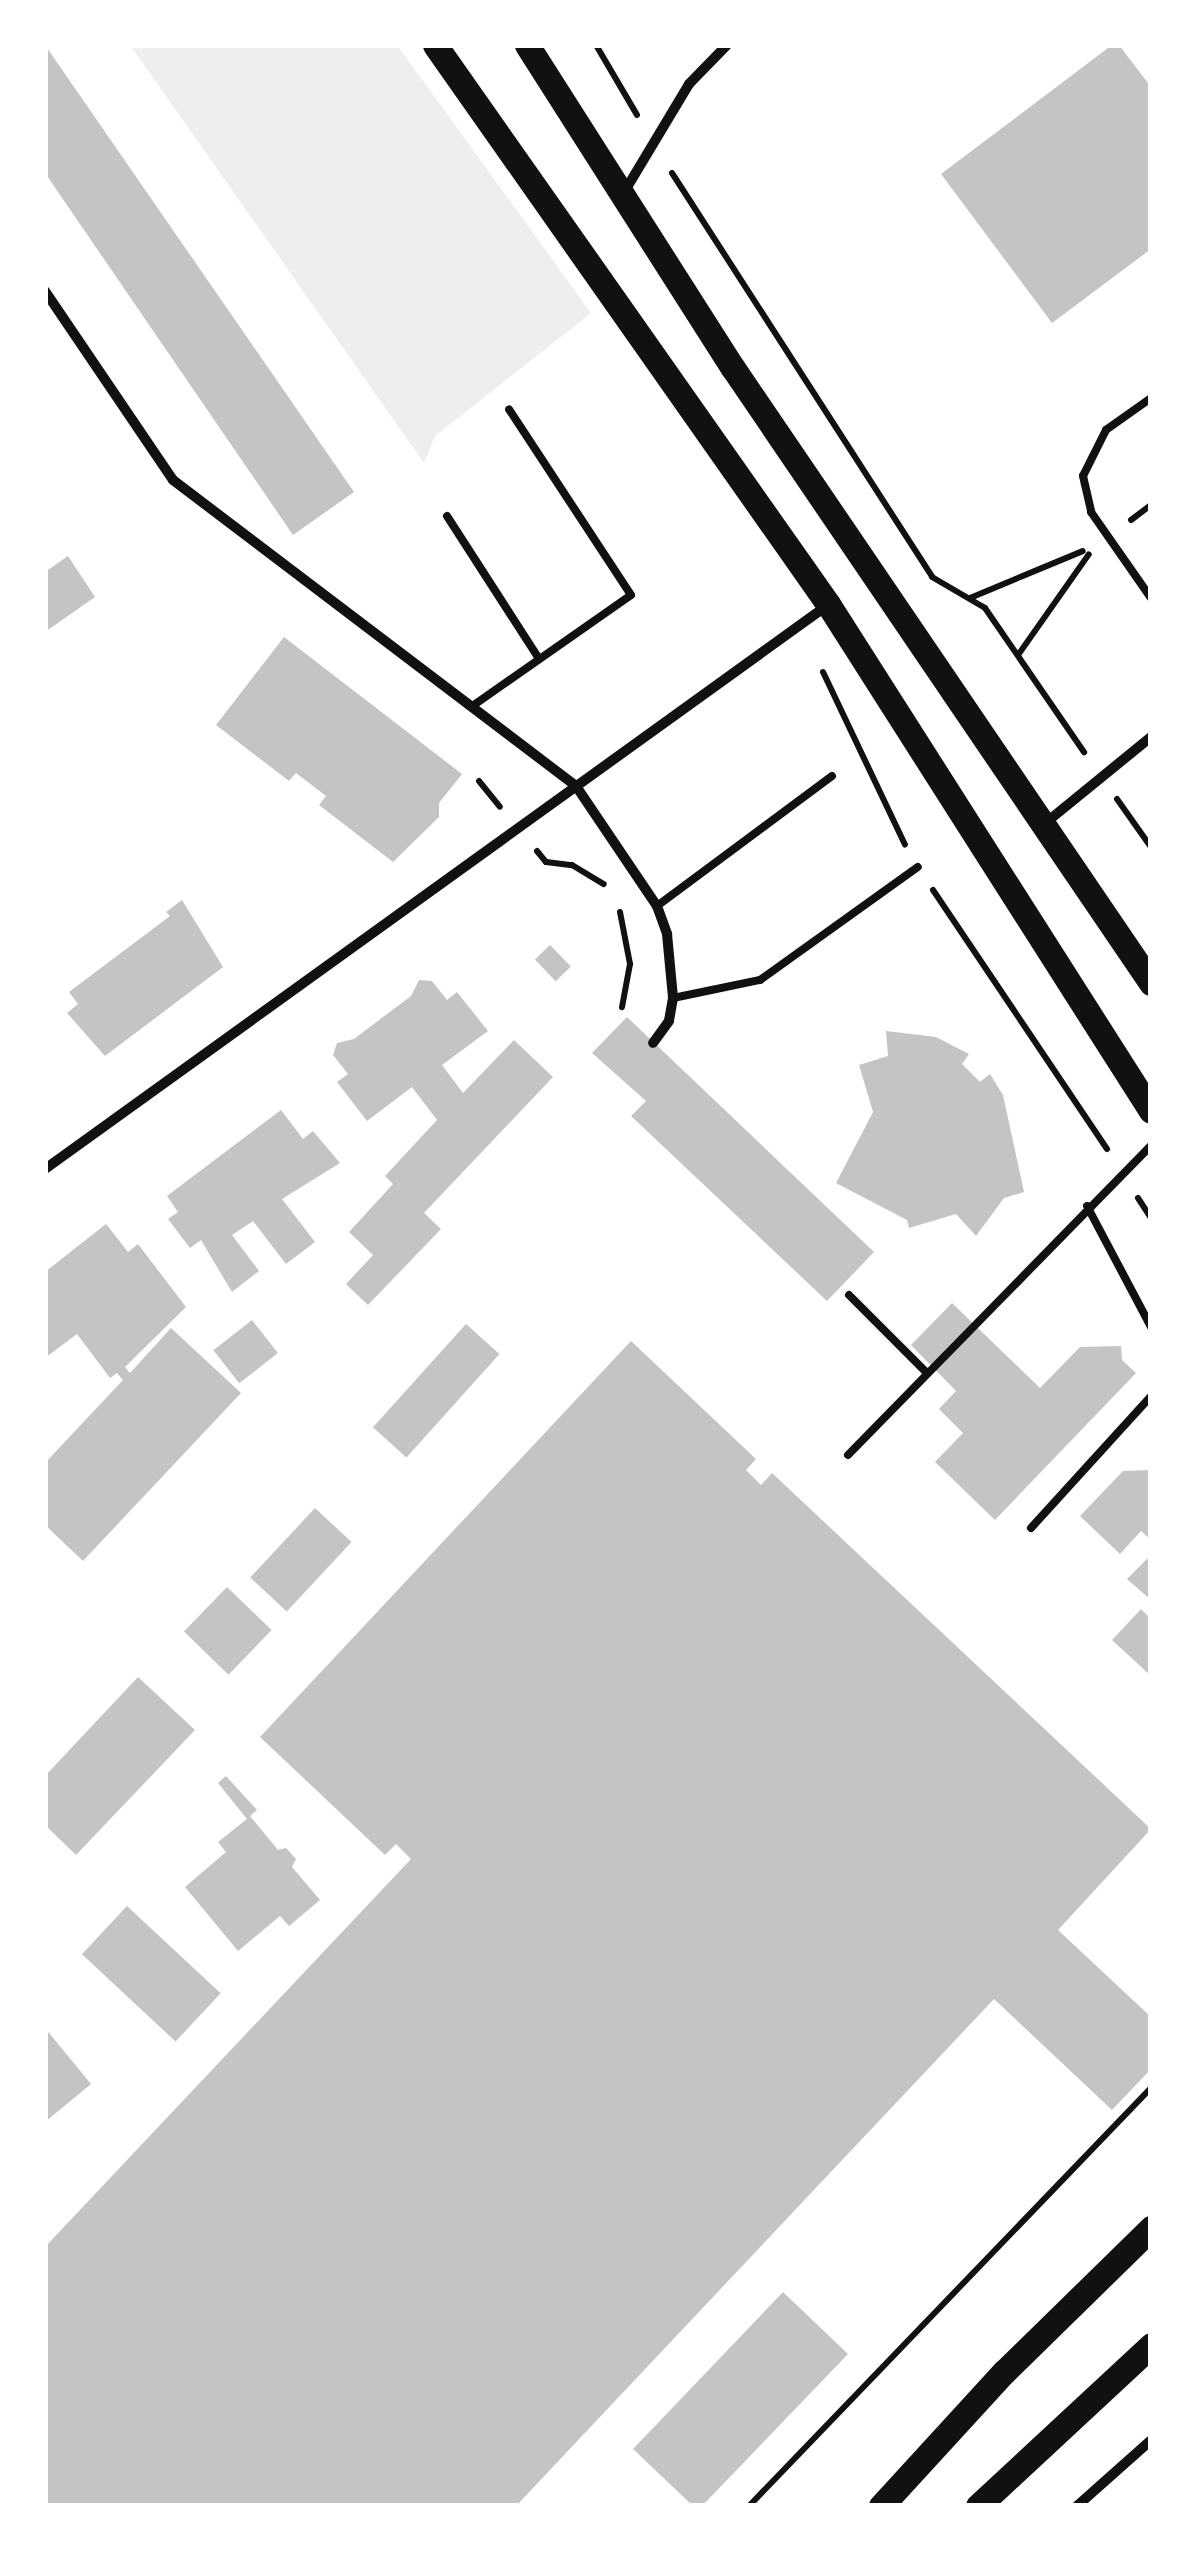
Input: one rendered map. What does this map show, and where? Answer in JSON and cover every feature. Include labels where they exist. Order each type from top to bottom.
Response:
[{"type":"main road","points":[[436,45],[828,604],[1151,1111]]},
{"type":"main road","points":[[527,45],[622,195],[1151,983]]},
{"type":"main road","points":[[881,2506],[1004,2372],[1151,2228]]},
{"type":"main road","points":[[978,2506],[1151,2345]]},
{"type":"street","points":[[622,195],[655,147],[689,84],[727,45]]},
{"type":"street","points":[[45,291],[172,480],[576,786],[656,906],[667,934],[674,998],[669,1021],[654,1043]]},
{"type":"street","points":[[45,1169],[828,604]]},
{"type":"street","points":[[1042,826],[1151,737]]},
{"type":"street","points":[[1078,2506],[1151,2440]]},
{"type":"lane","points":[[1151,398],[1106,430],[1083,476],[1090,512],[1151,598]]},
{"type":"lane","points":[[471,707],[631,595],[510,410]]},
{"type":"lane","points":[[447,516],[539,660]]},
{"type":"lane","points":[[656,906],[832,776]]},
{"type":"lane","points":[[674,998],[760,980],[918,867]]},
{"type":"lane","points":[[848,1455],[1087,1206],[1151,1146]]},
{"type":"lane","points":[[1087,1206],[1151,1326]]},
{"type":"lane","points":[[849,1296],[926,1372]]},
{"type":"lane","points":[[1031,1528],[1151,1396]]},
{"type":"path","points":[[596,45],[655,147],[932,578],[985,608],[1151,847]]},
{"type":"path","points":[[969,599],[1094,548],[1018,655]]},
{"type":"path","points":[[803,623],[876,794],[918,867],[1151,1218]]},
{"type":"path","points":[[546,862],[588,872],[614,899],[628,941],[622,1006]]},
{"type":"path","points":[[749,2506],[1151,2088]]},
{"type":"shaded area","points":[[130,45],[397,45],[591,313],[435,436],[424,463]]},
{"type":"building","points":[[45,45],[354,492],[293,535],[45,173]]},
{"type":"building","points":[[1112,45],[1119,45],[1151,87],[1151,249],[1052,323],[941,174]]},
{"type":"building","points":[[68,556],[95,597],[45,632],[45,572]]},
{"type":"building","points":[[284,637],[462,774],[439,803],[439,817],[393,862],[319,805],[326,796],[296,773],[289,781],[216,725]]},
{"type":"building","points":[[182,900],[223,967],[105,1056],[67,1013],[78,1004],[69,992],[170,916],[166,912]]},
{"type":"building","points":[[550,945],[571,967],[556,981],[535,960]]},
{"type":"building","points":[[419,980],[432,981],[447,1000],[457,992],[488,1031],[442,1065],[463,1093],[514,1040],[553,1077],[424,1213],[441,1229],[368,1305],[346,1284],[373,1255],[349,1232],[393,1184],[385,1176],[437,1120],[412,1087],[367,1121],[337,1082],[348,1074],[333,1055],[337,1043],[354,1039],[411,996]]},
{"type":"building","points":[[627,1017],[874,1252],[827,1301],[631,1116],[646,1101],[592,1053]]},
{"type":"building","points":[[886,1031],[936,1037],[969,1054],[962,1064],[980,1082],[990,1074],[1003,1095],[1024,1192],[1004,1198],[976,1236],[956,1214],[909,1228],[907,1220],[836,1183],[873,1112],[859,1065],[888,1056]]},
{"type":"building","points":[[281,1110],[303,1139],[313,1131],[340,1163],[282,1199],[315,1242],[286,1264],[253,1221],[232,1235],[259,1271],[232,1292],[201,1240],[190,1248],[168,1219],[178,1212],[167,1196]]},
{"type":"building","points":[[106,1224],[128,1252],[138,1244],[186,1307],[125,1367],[130,1373],[171,1328],[241,1393],[83,1561],[45,1525],[45,1463],[123,1380],[117,1373],[110,1378],[77,1334],[45,1358],[45,1272]]},
{"type":"building","points":[[952,1303],[1040,1388],[1080,1347],[1121,1346],[1122,1360],[1136,1373],[995,1520],[935,1462],[963,1433],[939,1409],[956,1391],[911,1345]]},
{"type":"building","points":[[252,1320],[278,1353],[239,1383],[213,1350]]},
{"type":"building","points":[[466,1324],[499,1354],[406,1457],[373,1427]]},
{"type":"building","points":[[631,1341],[756,1459],[746,1470],[761,1485],[772,1473],[1151,1829],[1058,1930],[1151,2017],[1151,2069],[1112,2110],[994,1999],[516,2506],[45,2506],[45,2247],[411,1859],[396,1844],[385,1855],[260,1737]]},
{"type":"building","points":[[1151,1470],[1151,1540],[1141,1531],[1120,1554],[1080,1516],[1123,1471]]},
{"type":"building","points":[[315,1508],[352,1542],[287,1612],[250,1577]]},
{"type":"building","points":[[1151,1555],[1151,1600],[1127,1579]]},
{"type":"building","points":[[227,1587],[272,1630],[229,1675],[184,1632]]},
{"type":"building","points":[[1141,1609],[1151,1619],[1151,1676],[1112,1640]]},
{"type":"building","points":[[138,1677],[195,1730],[76,1855],[45,1825],[45,1776]]},
{"type":"building","points":[[226,1776],[257,1810],[250,1816],[278,1850],[286,1848],[296,1859],[292,1867],[320,1900],[289,1926],[280,1916],[238,1951],[185,1887],[226,1852],[218,1842],[247,1819],[218,1783]]},
{"type":"building","points":[[127,1906],[221,1993],[176,2042],[82,1954]]},
{"type":"building","points":[[45,2028],[91,2084],[45,2122]]},
{"type":"building","points":[[783,2292],[848,2354],[702,2506],[693,2506],[633,2449]]}]
